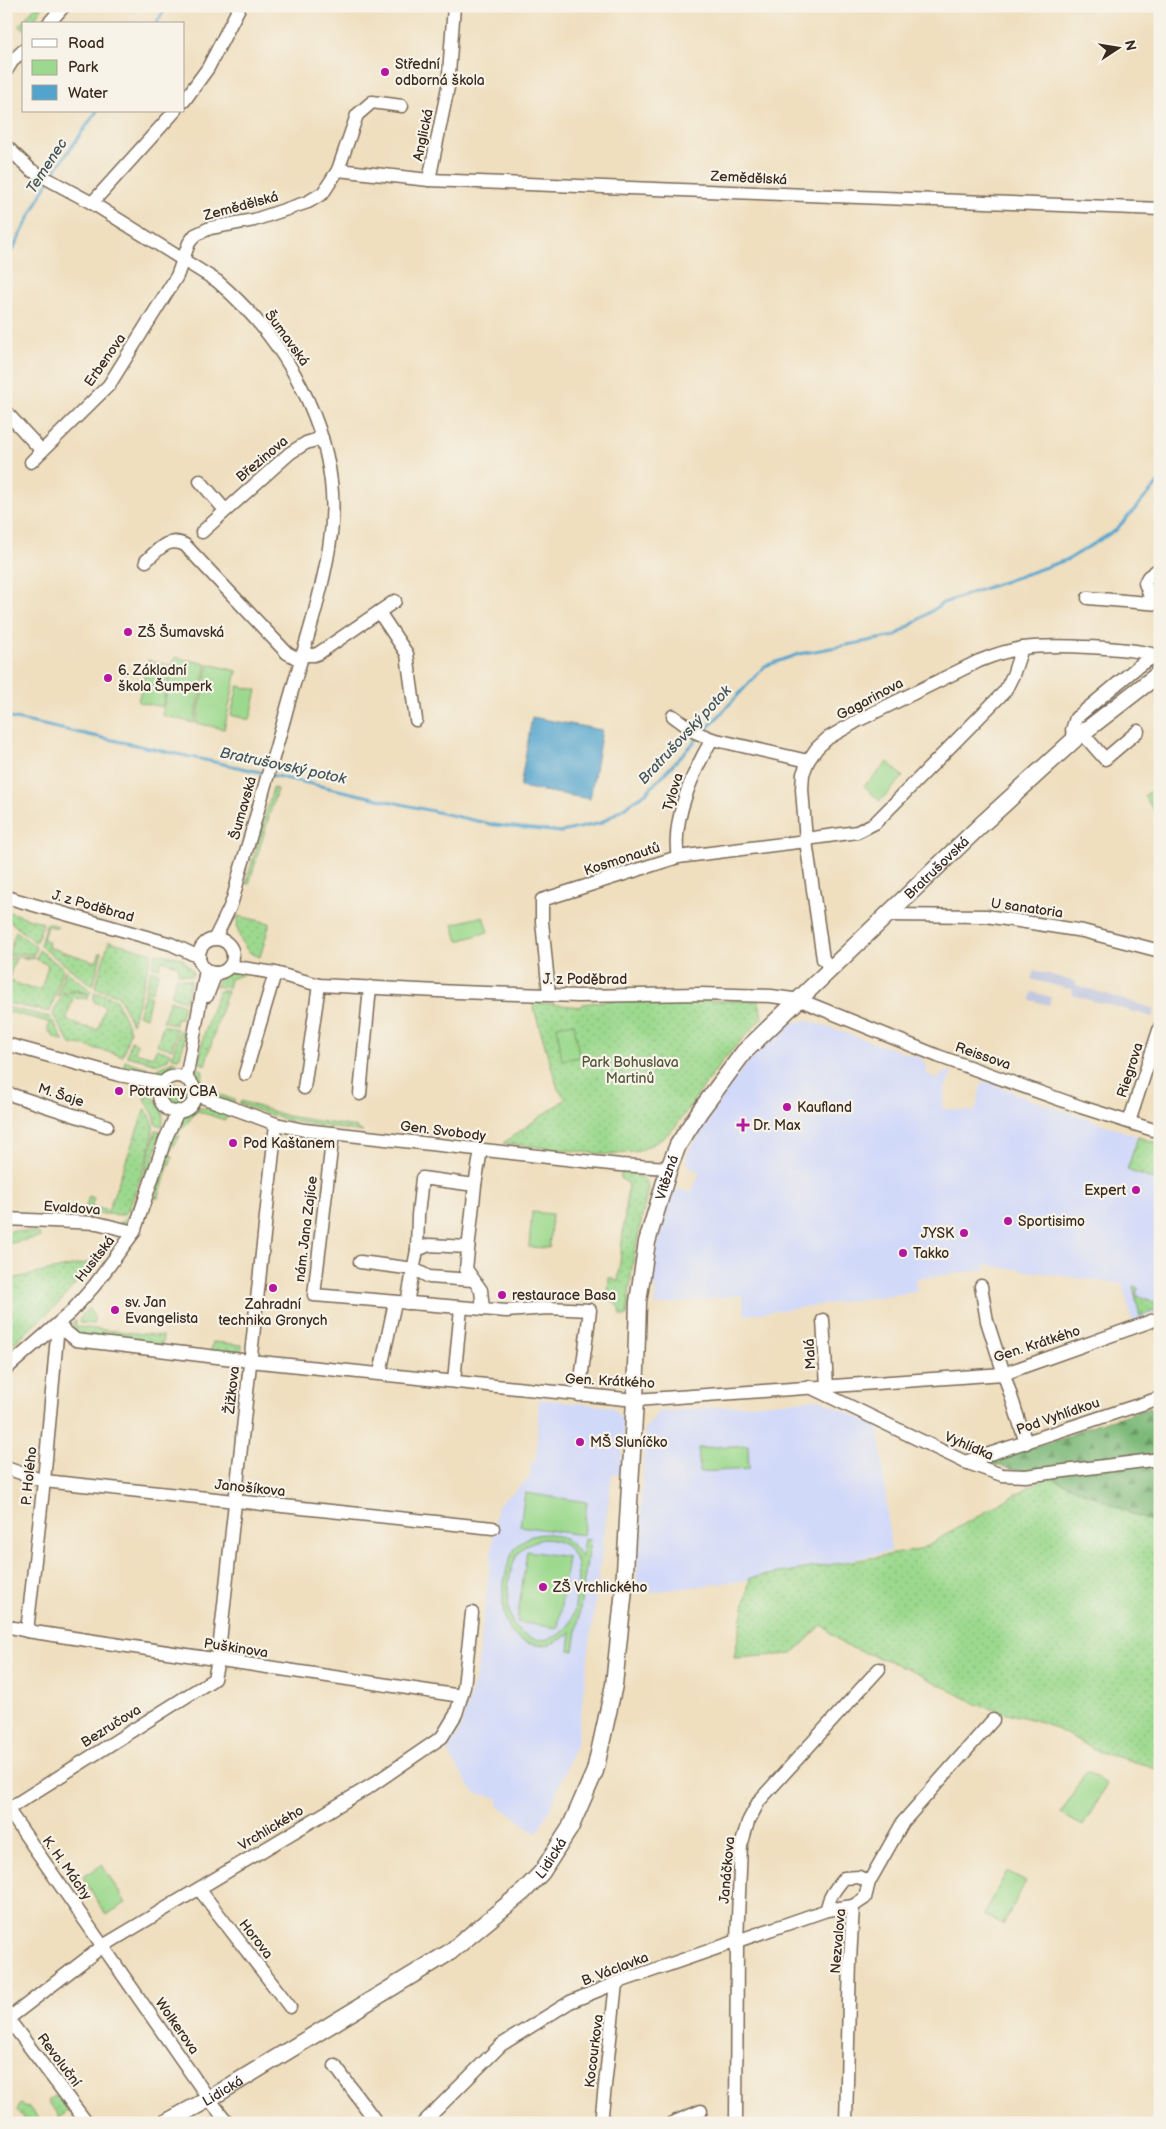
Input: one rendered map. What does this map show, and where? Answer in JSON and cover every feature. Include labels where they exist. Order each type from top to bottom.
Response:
[{"type":"main road","name":"Bratrušovská","points":[[800,1000],[830,968],[1079,736],[1160,673]]},
{"type":"main road","name":"Vítězná","points":[[635,1400],[638,1302],[645,1251],[669,1168],[678,1145],[700,1111],[744,1052],[800,1000]]},
{"type":"main road","name":"Lidická","points":[[165,2123],[209,2099],[450,1952],[524,1891],[542,1872],[570,1828],[596,1771],[614,1685],[624,1589],[635,1400]]},
{"type":"street","points":[[50,22],[64,6]]},
{"type":"street","points":[[185,100],[208,68],[240,6]]},
{"type":"street","name":"Anglická","points":[[429,180],[448,87],[454,6]]},
{"type":"street","points":[[8,65],[22,52]]},
{"type":"street","name":"Zemědělská","points":[[184,260],[189,243],[195,236],[210,228],[254,220],[308,202],[323,192],[338,170],[357,116],[372,102],[402,106]]},
{"type":"street","points":[[92,203],[174,112]]},
{"type":"street","name":"Šumavská","points":[[6,146],[11,153],[49,181],[92,203],[217,281],[232,294],[291,364],[322,438],[331,480],[332,523],[330,547],[314,614],[230,907],[215,941]]},
{"type":"street","name":"Zemědělská","points":[[338,170],[429,180],[1160,209]]},
{"type":"street","name":"Erbenova","points":[[32,462],[109,385],[177,276],[184,260]]},
{"type":"street","points":[[6,412],[42,451]]},
{"type":"street","name":"Březinova","points":[[202,532],[290,453],[306,443],[322,438]]},
{"type":"street","points":[[200,481],[225,510]]},
{"type":"street","points":[[146,561],[166,543],[179,542],[185,544],[287,653],[301,657],[318,653],[395,601]]},
{"type":"street","points":[[1160,568],[1148,577],[1145,584],[1149,594],[1160,603]]},
{"type":"street","points":[[1088,598],[1160,603]]},
{"type":"street","points":[[379,612],[407,654],[416,720]]},
{"type":"street","name":"Gagarinova","points":[[830,968],[823,958],[806,840],[802,788],[803,774],[808,761],[817,748],[828,738],[859,720],[979,661],[1022,648],[1038,646],[1136,651],[1159,655]]},
{"type":"street","name":"Kosmonautů","points":[[549,994],[542,921],[542,900],[678,857],[857,832],[875,823],[1004,691],[1013,676],[1022,648]]},
{"type":"street","points":[[1138,731],[1104,759],[1072,730],[1076,718],[1141,664],[1159,655]]},
{"type":"street","points":[[673,716],[705,736],[808,761]]},
{"type":"street","name":"Tylova","points":[[678,857],[676,840],[681,815],[705,736]]},
{"type":"street","name":"J. z Poděbrad","points":[[6,897],[171,944],[199,957]]},
{"type":"street","name":"U sanatoria","points":[[887,915],[986,916],[1083,931],[1160,951]]},
{"type":"street","points":[[215,941],[230,946],[231,960],[226,970],[211,971],[199,957],[215,941]]},
{"type":"street","name":"J. z Poděbrad","points":[[171,944],[215,941]]},
{"type":"street","name":"J. z Poděbrad","points":[[231,960],[319,984],[578,996],[700,994],[771,996],[800,1000]]},
{"type":"street","points":[[181,1077],[211,971]]},
{"type":"street","points":[[245,1074],[275,972]]},
{"type":"street","points":[[304,1088],[319,984]]},
{"type":"street","points":[[360,1094],[370,987]]},
{"type":"street","name":"Reissova","points":[[800,1000],[938,1056],[1081,1107],[1160,1132]]},
{"type":"street","name":"Riegrova","points":[[1129,1122],[1159,1034]]},
{"type":"street","points":[[6,1044],[118,1075],[160,1089]]},
{"type":"street","points":[[173,1110],[160,1101],[160,1089],[170,1077],[181,1077],[193,1088],[192,1099]]},
{"type":"street","name":"M. Šaje","points":[[6,1092],[107,1126]]},
{"type":"street","name":"Gen. Svobody","points":[[173,1110],[192,1099],[236,1108],[276,1124],[333,1133],[620,1165],[669,1168]]},
{"type":"street","name":"Husitská","points":[[6,1369],[58,1325],[94,1286],[134,1232],[165,1140],[173,1110]]},
{"type":"street","name":"Žižkova","points":[[218,1660],[276,1124]]},
{"type":"street","name":"nám. Jana Zajíce","points":[[333,1133],[314,1295],[506,1311],[548,1308],[590,1310],[579,1395]]},
{"type":"street","points":[[481,1150],[475,1185],[466,1269],[481,1290],[483,1309]]},
{"type":"street","points":[[380,1373],[401,1303],[414,1269],[422,1178],[475,1185]]},
{"type":"street","name":"Evaldova","points":[[6,1219],[97,1223],[134,1232]]},
{"type":"street","points":[[417,1250],[429,1245],[468,1248]]},
{"type":"street","points":[[360,1262],[414,1269],[429,1277],[473,1280]]},
{"type":"street","points":[[981,1286],[987,1321],[1026,1443]]},
{"type":"street","points":[[454,1380],[461,1308]]},
{"type":"street","name":"Gen. Krátkého","points":[[58,1325],[76,1340],[250,1361],[454,1380],[635,1400],[1003,1374],[1160,1318]]},
{"type":"street","name":"Malá","points":[[823,1320],[827,1386]]},
{"type":"street","name":"P. Holého","points":[[27,1631],[44,1480],[58,1325]]},
{"type":"street","name":"Vyhlídka","points":[[810,1387],[965,1462],[1002,1475],[1025,1476],[1160,1459]]},
{"type":"street","name":"Pod Vyhlídkou","points":[[965,1462],[1160,1398]]},
{"type":"street","name":"Janošíkova","points":[[6,1468],[44,1480],[235,1502],[493,1528]]},
{"type":"street","name":"Vrchlického","points":[[7,2018],[104,1946],[372,1786],[442,1736],[456,1714],[461,1696],[472,1613]]},
{"type":"street","name":"Puškinova","points":[[6,1626],[27,1631],[461,1696]]},
{"type":"street","name":"Bezručova","points":[[7,1808],[214,1678],[218,1660]]},
{"type":"street","name":"Janáčkova","points":[[736,2123],[738,1941],[742,1846],[748,1822],[759,1801],[879,1669]]},
{"type":"street","name":"Nezvalova","points":[[846,2123],[853,1906],[864,1898],[869,1882],[903,1822],[992,1720]]},
{"type":"street","name":"K. H. Máchy","points":[[7,1808],[104,1946]]},
{"type":"street","points":[[827,1910],[830,1896],[844,1878],[859,1877],[869,1882]]},
{"type":"street","name":"Horova","points":[[199,1889],[290,2008]]},
{"type":"street","name":"B. Václavka","points":[[423,2123],[501,2045],[570,2002],[616,1983],[827,1910],[853,1906]]},
{"type":"street","name":"Wolkerova","points":[[104,1946],[209,2099],[228,2123]]},
{"type":"street","name":"Kocourkova","points":[[600,2123],[616,1983]]},
{"type":"street","name":"Revoluční","points":[[7,2018],[87,2123]]},
{"type":"street","points":[[335,2066],[377,2123]]},
{"type":"street","points":[[672,2123],[700,2111]]},
{"type":"shaded area","points":[[1034,970],[1155,1009],[1153,1017],[1072,995],[1073,990],[1031,979]]},
{"type":"shaded area","points":[[1032,992],[1051,997],[1049,1005],[1030,1000]]},
{"type":"shaded area","points":[[806,1020],[922,1059],[926,1066],[927,1074],[939,1080],[941,1075],[953,1070],[945,1089],[942,1108],[975,1112],[982,1082],[984,1081],[1015,1092],[1015,1094],[1160,1144],[1160,1311],[1132,1321],[1122,1284],[985,1265],[984,1270],[915,1279],[917,1292],[745,1315],[742,1295],[654,1306],[656,1289],[650,1282],[663,1218],[671,1194],[679,1189],[691,1193],[700,1172],[690,1168],[686,1159],[688,1151],[726,1091],[748,1062],[782,1029],[789,1024]]},
{"type":"shaded area","name":"ZŠ Vrchlického","points":[[539,1399],[612,1407],[624,1422],[620,1475],[612,1474],[577,1741],[551,1806],[537,1833],[498,1805],[498,1798],[475,1793],[447,1751],[459,1731],[476,1679],[497,1506],[530,1478],[531,1461],[536,1462]]},
{"type":"shaded area","points":[[819,1399],[879,1427],[891,1551],[781,1576],[636,1594],[645,1429],[659,1412]]},
{"type":"green space","points":[[36,6],[42,6],[33,22],[22,22]]},
{"type":"green space","points":[[175,657],[207,664],[194,723],[162,715]]},
{"type":"green space","points":[[148,660],[172,666],[162,707],[138,702]]},
{"type":"green space","points":[[209,664],[237,671],[224,729],[196,723]]},
{"type":"green space","points":[[238,686],[257,690],[250,720],[231,715]]},
{"type":"green space","points":[[888,762],[903,777],[880,801],[864,786]]},
{"type":"green space","points":[[1160,785],[1160,819],[1144,796]]},
{"type":"green space","points":[[273,788],[277,789],[249,884],[246,883]]},
{"type":"green space","points":[[6,911],[43,923],[36,943],[6,918]]},
{"type":"green space","points":[[238,916],[270,923],[260,957],[248,951],[242,942],[237,926]]},
{"type":"green space","points":[[483,916],[488,932],[458,941],[453,924]]},
{"type":"green space","points":[[46,923],[58,926],[57,928],[47,926],[43,939],[49,942],[48,947],[96,962],[100,952],[102,952],[93,986],[40,946]]},
{"type":"green space","points":[[16,931],[36,947],[34,954],[8,956]]},
{"type":"green space","points":[[109,941],[152,953],[132,1024],[118,995],[95,988]]},
{"type":"green space","points":[[39,950],[63,968],[50,1012],[6,1003],[7,959],[15,957],[34,956],[33,959],[17,957],[9,980],[31,989],[32,987],[41,990],[48,965],[36,959]]},
{"type":"green space","points":[[156,953],[182,958],[193,972],[192,976],[178,973],[179,966],[162,960],[159,968],[152,966]]},
{"type":"green space","points":[[65,970],[91,991],[90,994],[72,989],[57,997]]},
{"type":"green space","points":[[151,970],[159,972],[152,992],[145,990]]},
{"type":"green space","points":[[243,971],[242,975],[230,979],[228,988],[215,986],[226,974]]},
{"type":"green space","points":[[177,977],[191,981],[185,1001],[171,996]]},
{"type":"green space","points":[[75,991],[89,995],[88,999],[73,997],[66,1020],[76,1023],[76,1025],[98,1030],[105,1006],[95,1003],[93,1000],[95,992],[115,998],[130,1030],[123,1056],[78,1044],[72,1046],[53,1015],[60,999],[66,994]]},
{"type":"green space","points":[[219,991],[227,991],[205,1065],[199,1062],[202,1044],[209,1017]]},
{"type":"green space","points":[[145,993],[151,995],[146,1017],[138,1015]]},
{"type":"green space","points":[[170,1000],[184,1005],[180,1020],[176,1019],[175,1025],[163,1021]]},
{"type":"green space","name":"Park Bohuslava Martinů","points":[[612,1000],[759,1001],[762,1018],[722,1061],[676,1126],[662,1139],[639,1151],[611,1155],[503,1143],[566,1099],[558,1089],[532,1002],[581,1007],[583,1004]]},
{"type":"green space","points":[[6,1007],[50,1017],[64,1041],[54,1037],[48,1030],[49,1022],[6,1011]]},
{"type":"green space","points":[[574,1023],[579,1057],[562,1060],[557,1026]]},
{"type":"green space","points":[[163,1025],[177,1029],[172,1049],[157,1045]]},
{"type":"green space","points":[[180,1030],[184,1031],[184,1044],[179,1058],[172,1057]]},
{"type":"green space","points":[[131,1041],[137,1043],[135,1052],[153,1057],[156,1049],[170,1053],[168,1059],[158,1064],[127,1056]]},
{"type":"green space","points":[[125,1061],[148,1068],[145,1077],[123,1069]]},
{"type":"green space","points":[[172,1061],[177,1063],[173,1071],[163,1077],[150,1078],[153,1072]]},
{"type":"green space","points":[[192,1066],[202,1070],[201,1086],[203,1089],[235,1100],[233,1103],[198,1091],[191,1076]]},
{"type":"green space","points":[[177,1084],[184,1087],[187,1094],[184,1101],[177,1104],[170,1101],[167,1094],[170,1087]]},
{"type":"green space","points":[[146,1093],[154,1098],[160,1106],[163,1116],[162,1126],[156,1124],[154,1115],[144,1098]]},
{"type":"green space","points":[[241,1101],[287,1116],[355,1127],[363,1132],[289,1121],[239,1104]]},
{"type":"green space","points":[[145,1108],[152,1121],[152,1134],[143,1169],[127,1212],[123,1215],[88,1213],[86,1207],[89,1196],[94,1198],[91,1206],[108,1211]]},
{"type":"green space","points":[[205,1108],[230,1114],[225,1120],[197,1111],[181,1130],[176,1131],[180,1121],[186,1114],[190,1111]]},
{"type":"green space","points":[[156,1130],[161,1131],[152,1165],[137,1208],[127,1223],[119,1224],[129,1216],[140,1190]]},
{"type":"green space","points":[[172,1135],[180,1136],[169,1153],[173,1157],[158,1198],[155,1199]]},
{"type":"green space","points":[[1138,1137],[1160,1144],[1160,1182],[1127,1170]]},
{"type":"green space","points":[[621,1172],[642,1177],[648,1188],[632,1266],[627,1316],[621,1316],[620,1309],[608,1297],[609,1277],[618,1282],[628,1183],[621,1179]]},
{"type":"green space","points":[[532,1212],[552,1214],[549,1248],[529,1247]]},
{"type":"green space","points":[[6,1230],[39,1233],[40,1237],[6,1244]]},
{"type":"green space","points":[[95,1261],[58,1304],[6,1350],[6,1280]]},
{"type":"green space","points":[[1133,1286],[1138,1288],[1136,1295],[1160,1304],[1160,1309],[1140,1316]]},
{"type":"green space","points":[[88,1308],[94,1316],[94,1324],[80,1323],[79,1320]]},
{"type":"green space","points":[[75,1319],[77,1327],[163,1336],[162,1345],[77,1334],[73,1324]]},
{"type":"green space","points":[[213,1342],[242,1345],[241,1354],[211,1351]]},
{"type":"green space","points":[[1160,1405],[1160,1526],[1048,1476],[982,1462],[1061,1439],[1096,1424]]},
{"type":"green space","points":[[748,1445],[749,1469],[700,1472],[698,1448]]},
{"type":"green space","points":[[1048,1476],[1160,1526],[1160,1769],[1100,1752],[1045,1723],[981,1706],[907,1668],[844,1645],[822,1625],[792,1654],[734,1658],[750,1578],[919,1550]]},
{"type":"green space","points":[[525,1493],[587,1502],[583,1535],[520,1526]]},
{"type":"green space","points":[[550,1534],[565,1539],[581,1557],[584,1539],[590,1540],[574,1651],[569,1650],[571,1631],[564,1638],[556,1642],[547,1645],[537,1645],[517,1638],[510,1631],[506,1623],[503,1594],[512,1554],[522,1541],[538,1535]],"holes":[[[543,1539],[555,1541],[571,1550],[575,1558],[578,1576],[574,1612],[570,1623],[563,1632],[549,1639],[534,1639],[521,1633],[511,1620],[508,1589],[512,1567],[520,1551],[525,1546]]]},
{"type":"green space","points":[[527,1551],[568,1557],[558,1628],[517,1622]]},
{"type":"green space","points":[[1086,1771],[1107,1784],[1083,1826],[1061,1814]]},
{"type":"green space","points":[[102,1865],[126,1903],[106,1915],[83,1877]]},
{"type":"green space","points":[[1007,1871],[1026,1881],[1003,1925],[984,1915]]},
{"type":"green space","points":[[56,2095],[68,2111],[60,2118],[48,2101]]},
{"type":"green space","points":[[21,2104],[25,2107],[28,2106],[41,2123],[22,2123],[24,2118],[17,2110]]},
{"type":"water","points":[[532,717],[602,730],[590,799],[520,787]]},
{"type":"waterway","name":"Temenec","points":[[157,22],[167,6]]},
{"type":"waterway","name":"Temenec","points":[[51,176],[96,112]]},
{"type":"waterway","name":"Temenec","points":[[6,262],[48,182]]},
{"type":"waterway","name":"Bratrušovský potok","points":[[703,733],[765,666],[799,654],[895,636],[943,603],[1069,559],[1116,530],[1160,481]]},
{"type":"waterway","name":"Bratrušovský potok","points":[[6,717],[265,773]]},
{"type":"waterway","name":"Bratrušovský potok","points":[[271,775],[495,825],[561,832],[601,823],[646,793],[699,737]]},
{"type":"place","name":"Střední odborná škola","points":[[385,72]]},
{"type":"place","name":"ZŠ Šumavská","points":[[128,632]]},
{"type":"place","name":"6. Základní škola Šumperk","points":[[108,678]]},
{"type":"place","name":"Potraviny CBA","points":[[119,1091]]},
{"type":"place","name":"Kaufland","points":[[787,1107]]},
{"type":"place","name":"Dr. Max","points":[[743,1125]]},
{"type":"place","name":"Pod Kaštanem","points":[[233,1143]]},
{"type":"place","name":"Expert","points":[[1136,1190]]},
{"type":"place","name":"Sportisimo","points":[[1008,1221]]},
{"type":"place","name":"JYSK","points":[[964,1233]]},
{"type":"place","name":"Takko","points":[[903,1253]]},
{"type":"place","name":"Zahradní technika Gronych","points":[[273,1288]]},
{"type":"place","name":"restaurace Basa","points":[[502,1295]]},
{"type":"place","name":"sv. Jan Evangelista","points":[[115,1310]]},
{"type":"place","name":"MŠ Sluníčko","points":[[580,1442]]},
{"type":"place","name":"ZŠ Vrchlického","points":[[543,1587]]}]
